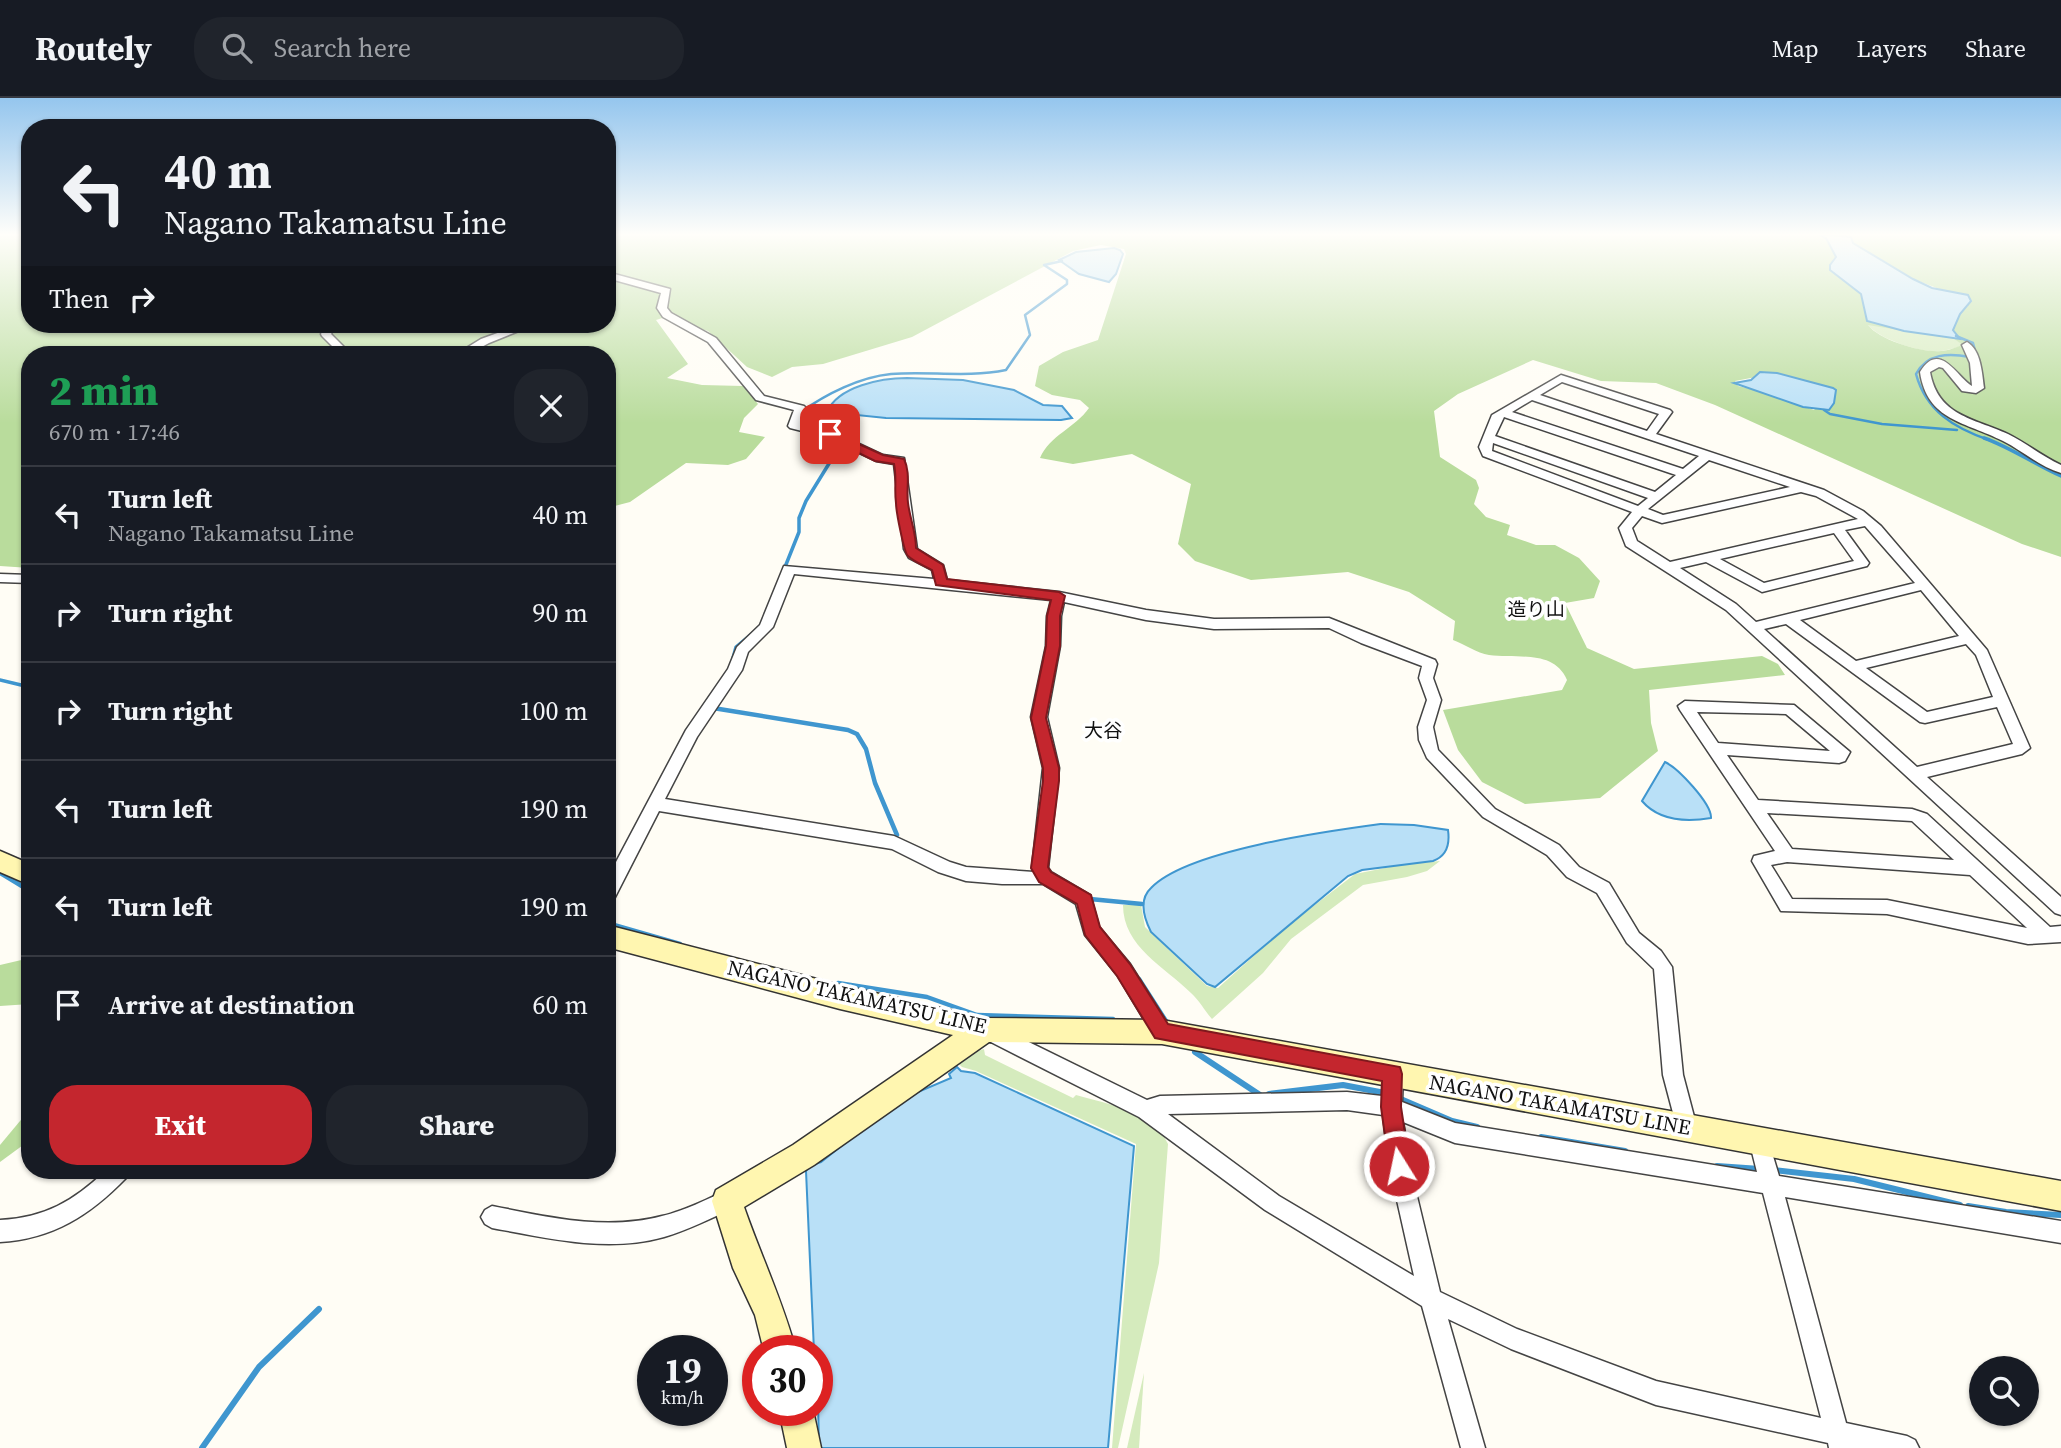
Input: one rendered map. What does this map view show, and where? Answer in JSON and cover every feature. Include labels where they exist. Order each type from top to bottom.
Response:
[{"type":"main road","points":[[0,862],[21,870]]},
{"type":"main road","name":"NAGANO TAKAMATSU LINE","points":[[616,938],[840,997],[985,1030],[1162,1032],[1392,1092],[1687,1128],[1766,1165],[2061,1196]]},
{"type":"main road","points":[[776,1335],[770,1312],[749,1268],[727,1200],[809,1151],[942,1057],[985,1030]]},
{"type":"main road","points":[[799,1426],[804,1448]]},
{"type":"street","points":[[665,297],[662,308],[667,316],[712,340],[760,398],[800,408],[794,426],[830,434],[880,458],[900,461],[904,479],[902,501],[909,533],[909,548],[913,554],[938,568],[941,582]]},
{"type":"street","points":[[326,333],[338,346]]},
{"type":"street","points":[[476,346],[507,333]]},
{"type":"street","points":[[1970,353],[1979,384],[1976,390],[1966,388],[1947,366],[1939,363],[1925,372],[1930,394],[1963,422],[2001,436],[2043,462],[2061,469]]},
{"type":"street","points":[[1650,435],[1666,412],[1561,378],[1496,418],[1486,447],[1488,453],[1662,519],[1803,487]]},
{"type":"street","points":[[1531,396],[1803,487],[1837,501],[1868,522],[1982,653],[2022,748],[1914,774]]},
{"type":"street","points":[[1503,413],[1685,474]]},
{"type":"street","points":[[1489,438],[1658,497]]},
{"type":"street","points":[[1708,455],[1640,510],[1625,528],[1631,543],[1731,607],[2061,908]]},
{"type":"street","points":[[1667,567],[1868,522]]},
{"type":"street","points":[[1708,558],[1762,589],[1862,564],[1837,528]]},
{"type":"street","points":[[616,879],[691,734],[735,670],[742,650],[766,626],[789,569],[941,582],[1059,596],[1146,615],[1214,624],[1329,623],[1430,664],[1426,678],[1434,700],[1426,713],[1425,731],[1426,743],[1432,754],[1489,813],[1553,850],[1573,872],[1603,888],[1633,938],[1656,957],[1663,967],[1673,1076],[1687,1128]]},
{"type":"street","points":[[0,578],[21,579]]},
{"type":"street","points":[[1753,627],[1925,585]]},
{"type":"street","points":[[1059,596],[1054,616],[1053,646],[1039,718],[1051,768],[1040,868],[1045,877],[1084,900],[1091,930],[1124,970],[1162,1032]]},
{"type":"street","points":[[1789,619],[1925,718],[2001,701]]},
{"type":"street","points":[[1854,666],[1969,638]]},
{"type":"street","points":[[1716,748],[1839,757],[1842,752],[1789,709],[1685,706],[1787,855]]},
{"type":"street","points":[[656,804],[894,843],[945,867],[968,874],[1038,879],[1045,877]]},
{"type":"street","points":[[1754,806],[1912,815],[1921,818],[1974,868],[2054,935]]},
{"type":"street","points":[[1974,868],[1787,855],[1760,862],[1787,906],[1887,907],[2028,936],[2054,935]]},
{"type":"street","points":[[985,1030],[1146,1110],[1272,1203],[1431,1299],[1511,1338],[1604,1376],[1656,1393],[1839,1441],[1907,1448]]},
{"type":"street","points":[[1146,1110],[1160,1105],[1347,1101],[1392,1092],[1455,1133],[1766,1165],[2061,1232]]},
{"type":"street","points":[[1392,1092],[1394,1143],[1431,1299],[1473,1448]]},
{"type":"street","points":[[1766,1165],[1839,1441]]},
{"type":"street","points":[[0,1231],[25,1231],[53,1223],[78,1209],[110,1179]]},
{"type":"street","points":[[492,1217],[580,1233],[622,1234],[665,1226],[727,1200]]},
{"type":"green space","points":[[0,297],[21,297],[21,333],[616,333],[616,297],[987,297],[912,337],[823,364],[792,367],[772,377],[747,367],[708,331],[690,326],[672,315],[656,320],[688,364],[667,378],[702,385],[743,386],[758,404],[744,418],[739,432],[765,437],[746,459],[728,465],[686,463],[630,502],[616,506],[616,346],[21,346],[21,567],[0,566]]},
{"type":"green space","points":[[1112,297],[1862,297],[1867,321],[1914,332],[1868,325],[1874,331],[1912,348],[1933,351],[1963,345],[1954,339],[1917,333],[1953,330],[1960,314],[1968,306],[1953,297],[2061,297],[2061,557],[2022,544],[1715,405],[1656,383],[1601,381],[1533,360],[1458,394],[1434,411],[1440,457],[1476,480],[1479,488],[1474,504],[1486,517],[1510,525],[1507,535],[1536,545],[1555,545],[1579,558],[1600,581],[1594,598],[1565,603],[1587,648],[1634,669],[1762,656],[1778,664],[1785,675],[1649,690],[1651,723],[1658,751],[1600,798],[1525,804],[1482,782],[1458,750],[1443,710],[1562,690],[1567,680],[1553,664],[1533,657],[1489,655],[1475,650],[1453,640],[1455,621],[1409,592],[1348,572],[1251,580],[1195,561],[1178,544],[1191,484],[1132,454],[1073,464],[1040,458],[1050,443],[1089,408],[1080,400],[1052,395],[1035,386],[1039,366],[1063,352],[1098,340]],"holes":[[[1777,373],[1833,388],[1814,410],[1738,386],[1735,381]]]},
{"type":"green space","points":[[1867,324],[1954,339],[1964,345],[1941,351],[1923,350],[1891,340]]},
{"type":"green space","points":[[1440,861],[1427,871],[1363,885],[1291,939],[1263,973],[1212,1019],[1194,996],[1147,955],[1130,933],[1125,920],[1123,905],[1141,905],[1145,927],[1207,986],[1218,988],[1285,928],[1355,874]]},
{"type":"green space","points":[[21,960],[21,1005],[0,1006],[0,965]]},
{"type":"green space","points":[[984,1049],[985,1055],[1073,1098],[1076,1095],[1141,1116],[1152,1123],[1168,1144],[1159,1263],[1118,1448],[1112,1448],[1136,1144],[962,1067],[953,1059]]},
{"type":"green space","points":[[21,1120],[21,1147],[0,1162],[0,1145]]},
{"type":"green space","points":[[1144,1373],[1139,1448],[1127,1448]]},
{"type":"water","points":[[1862,297],[1969,297],[1971,301],[1960,314],[1953,330],[1960,339],[1904,331],[1867,321]]},
{"type":"water","points":[[1760,372],[1777,373],[1833,388],[1836,390],[1834,403],[1829,410],[1803,407],[1734,383],[1751,380]]},
{"type":"water","points":[[907,378],[963,380],[1014,390],[1043,405],[1062,406],[1072,418],[886,418],[827,412],[841,396],[862,385]]},
{"type":"water","points":[[1665,762],[1693,787],[1706,804],[1711,818],[1692,820],[1665,816],[1642,801]]},
{"type":"water","points":[[1381,824],[1448,830],[1447,849],[1433,861],[1362,870],[1348,876],[1215,987],[1207,984],[1148,927],[1143,904],[1147,893],[1169,875],[1195,863],[1260,844]]},
{"type":"water","points":[[957,1067],[961,1071],[975,1073],[1134,1146],[1108,1448],[819,1448],[819,1426],[833,1426],[833,1335],[813,1335],[806,1171],[809,1166],[821,1162],[899,1100],[951,1078],[949,1074]]},
{"type":"waterway","points":[[847,439],[833,428],[802,417],[801,412],[844,387],[879,376],[906,373],[977,374],[1006,370],[1030,335],[1025,315],[1049,297]]},
{"type":"waterway","points":[[1956,336],[1973,343],[1976,354]]},
{"type":"waterway","points":[[1970,357],[1954,355],[1932,358],[1916,374],[1934,408],[1964,430],[2004,446],[2061,476]]},
{"type":"waterway","points":[[1824,410],[1830,414],[1882,424],[1957,430]]},
{"type":"waterway","points":[[783,572],[799,532],[799,518],[806,501],[830,462],[844,452],[847,439]]},
{"type":"waterway","points":[[730,669],[736,647],[754,632]]},
{"type":"waterway","points":[[0,680],[21,685]]},
{"type":"waterway","points":[[713,708],[848,730],[857,734],[866,749],[875,783],[897,835]]},
{"type":"waterway","points":[[0,873],[21,886]]},
{"type":"waterway","points":[[1091,902],[1090,899],[1142,904]]},
{"type":"waterway","points":[[616,926],[680,944]]},
{"type":"waterway","points":[[1139,979],[1166,1021]]},
{"type":"waterway","points":[[838,983],[927,997],[977,1015],[1113,1019]]},
{"type":"waterway","points":[[1195,1052],[1260,1095]]},
{"type":"waterway","points":[[1269,1094],[1343,1085],[1385,1093]]},
{"type":"waterway","points":[[1396,1097],[1452,1121],[1477,1127]]},
{"type":"waterway","points":[[1541,1137],[1625,1151]]},
{"type":"waterway","points":[[1717,1166],[1760,1169]]},
{"type":"waterway","points":[[1773,1170],[1854,1179],[1960,1205]]},
{"type":"waterway","points":[[1968,1206],[2006,1212],[2061,1215]]},
{"type":"waterway","points":[[202,1448],[259,1367],[319,1309]]},
{"type":"district","name":"造り山","points":[[1536,609]]},
{"type":"district","name":"大谷","points":[[1103,730]]},
{"type":"route","points":[[830,434],[880,458],[900,461],[904,479],[902,501],[909,533],[909,548],[913,554],[938,568],[941,582],[1059,596],[1054,616],[1053,646],[1039,718],[1051,768],[1041,873],[1084,900],[1091,930],[1124,970],[1162,1032],[1393,1074],[1391,1107],[1399,1166]]}]
